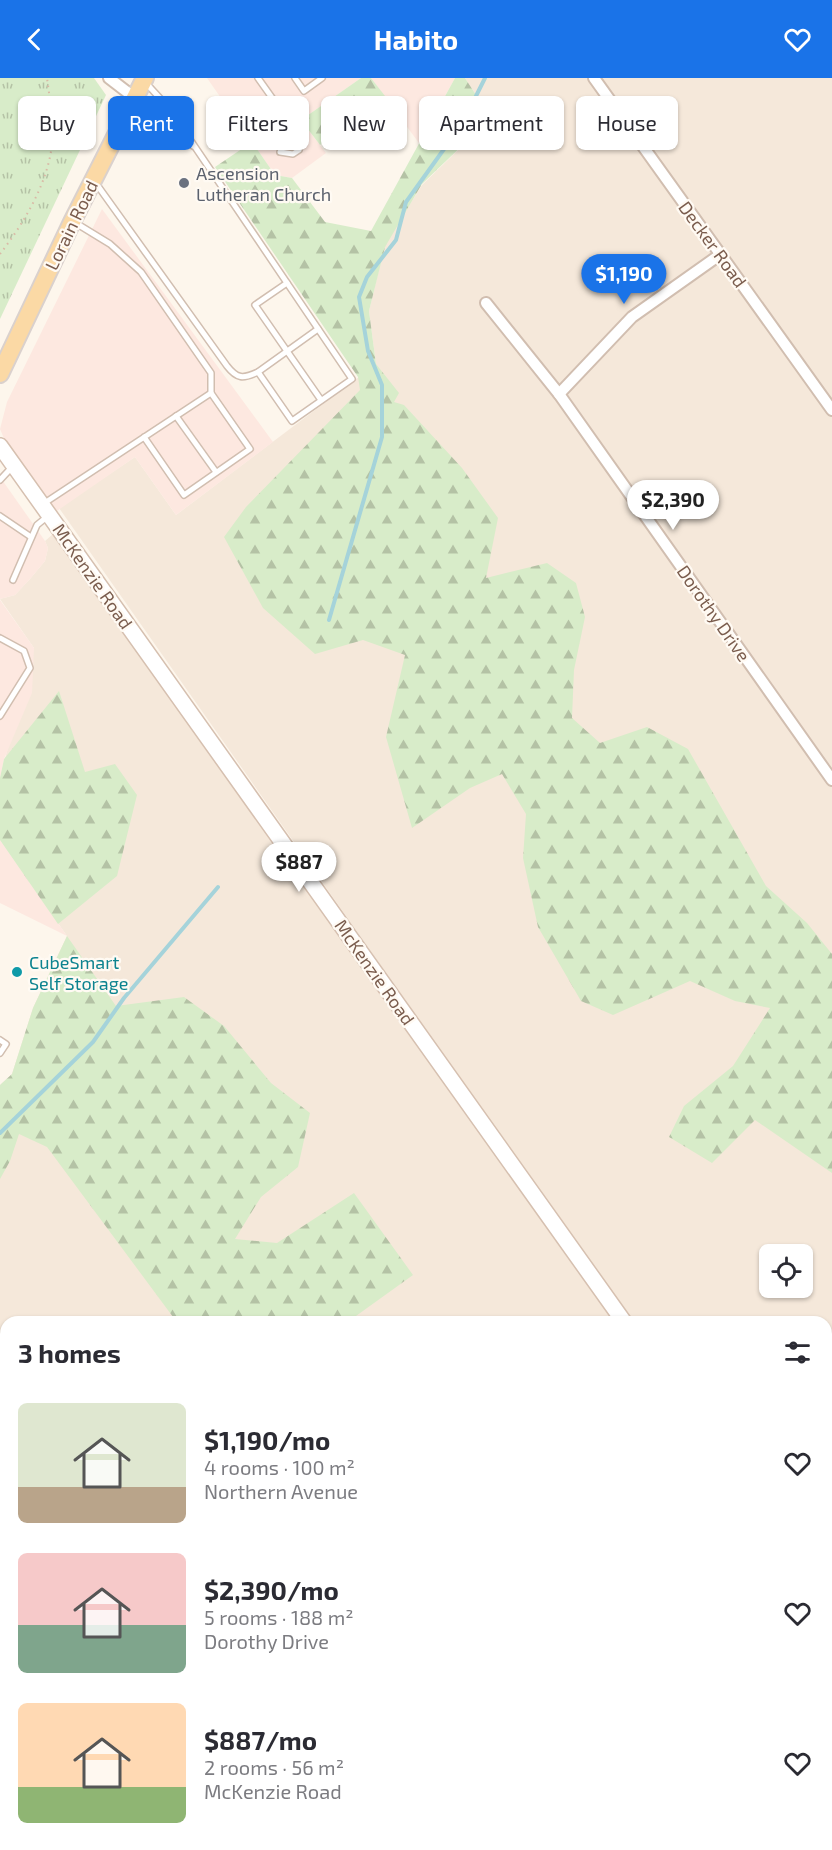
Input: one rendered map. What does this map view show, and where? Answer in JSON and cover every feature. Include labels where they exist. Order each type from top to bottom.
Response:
[{"type":"main road","name":"Lorain Road","points":[[136,96],[145,79]]},
{"type":"main road","name":"Lorain Road","points":[[0,374],[109,150]]},
{"type":"street","points":[[110,78],[125,96]]},
{"type":"street","name":"Decker Road","points":[[594,78],[832,410]]},
{"type":"street","points":[[559,394],[632,316],[721,254]]},
{"type":"street","name":"Dorothy Drive","points":[[486,303],[559,394],[832,780]]},
{"type":"street","name":"McKenzie Road","points":[[0,446],[620,1316]]},
{"type":"lane","points":[[258,78],[302,140],[299,150],[293,154],[280,152]]},
{"type":"lane","points":[[295,78],[304,91],[322,78]]},
{"type":"lane","points":[[145,79],[168,107],[352,379],[292,421],[258,372]]},
{"type":"lane","points":[[94,179],[227,366],[238,377],[246,378],[258,372],[318,329]]},
{"type":"lane","points":[[72,222],[110,244],[141,272],[211,373],[211,393],[250,449],[184,495],[144,437]]},
{"type":"lane","points":[[287,283],[255,305],[321,400]]},
{"type":"lane","points":[[13,580],[31,537],[46,510],[144,437],[211,393]]},
{"type":"lane","points":[[176,416],[216,472]]},
{"type":"lane","points":[[0,480],[13,465]]},
{"type":"lane","points":[[0,516],[31,537]]},
{"type":"lane","points":[[0,638],[24,651],[30,668],[0,716]]},
{"type":"lane","points":[[0,1040],[6,1044],[0,1053]]},
{"type":"path","points":[[0,254],[31,207],[48,161],[52,144],[47,78]]},
{"type":"shaded area","points":[[207,78],[361,78],[335,96],[321,96],[321,106],[309,114],[309,96],[220,96]]},
{"type":"shaded area","points":[[371,78],[455,78],[445,96],[419,96],[419,143],[407,127],[407,96],[384,96]]},
{"type":"shaded area","points":[[465,78],[832,78],[832,1316],[627,1316],[59,508],[135,457],[176,515],[376,364],[369,311],[385,244],[422,185],[458,150],[564,150],[564,96],[477,96]]},
{"type":"shaded area","points":[[309,131],[321,146],[321,150],[326,153],[292,178],[275,175],[257,150],[309,150]]},
{"type":"shaded area","points":[[102,209],[273,442],[176,515],[135,457],[54,513],[8,448],[0,429],[7,402]]},
{"type":"shaded area","points":[[0,477],[48,548],[45,561],[15,595],[0,599]]},
{"type":"shaded area","points":[[53,534],[609,1316],[0,1316],[0,1085],[12,1074],[33,1008],[67,936],[0,840],[0,778],[34,648],[0,599],[15,595],[45,561],[48,548],[45,541]]},
{"type":"shaded area","points":[[0,600],[34,648],[32,693],[4,759],[0,778]]},
{"type":"shaded area","points":[[0,840],[67,936],[0,903]]},
{"type":"green space","points":[[0,78],[94,78],[106,95],[96,116],[96,96],[18,96],[18,150],[80,150],[0,319]]},
{"type":"green space","points":[[361,78],[371,78],[385,96],[335,96]]},
{"type":"green space","points":[[455,78],[465,78],[477,96],[445,96]]},
{"type":"green space","points":[[321,106],[320,145],[309,131],[309,114]]},
{"type":"green space","points":[[419,144],[419,150],[458,150],[422,184],[385,247],[369,311],[376,364],[399,393],[394,402],[404,405],[462,468],[498,518],[486,578],[547,563],[576,583],[585,617],[574,670],[572,718],[600,743],[647,727],[688,749],[766,886],[807,923],[832,954],[832,1173],[755,1120],[712,1163],[669,1137],[684,1106],[733,1066],[770,1008],[735,1001],[690,981],[613,1015],[581,1001],[538,927],[523,858],[526,814],[502,774],[470,788],[412,828],[386,737],[405,655],[363,640],[315,654],[263,608],[224,537],[246,507],[360,390],[358,377],[215,167],[240,150],[258,150],[275,175],[292,178],[325,222],[371,231]]},
{"type":"green space","points":[[59,691],[85,772],[115,764],[137,795],[117,876],[58,924],[0,840],[0,778],[4,759]]},
{"type":"green space","points":[[67,936],[116,1006],[184,997],[224,1026],[271,1083],[310,1113],[298,1167],[261,1197],[235,1239],[277,1243],[354,1193],[413,1275],[356,1316],[172,1316],[47,1147],[19,1134],[10,1161],[0,1179],[0,1085],[12,1074],[33,1008]]},
{"type":"waterway","points":[[329,620],[382,437],[382,385],[368,351],[359,297],[367,277],[396,240],[406,202],[462,124],[485,78]]},
{"type":"waterway","points":[[0,1133],[93,1042],[124,998],[218,887]]},
{"type":"place","name":"Ascension Lutheran Church","points":[[184,183]]},
{"type":"place","name":"CubeSmart Self Storage","points":[[17,972]]}]
